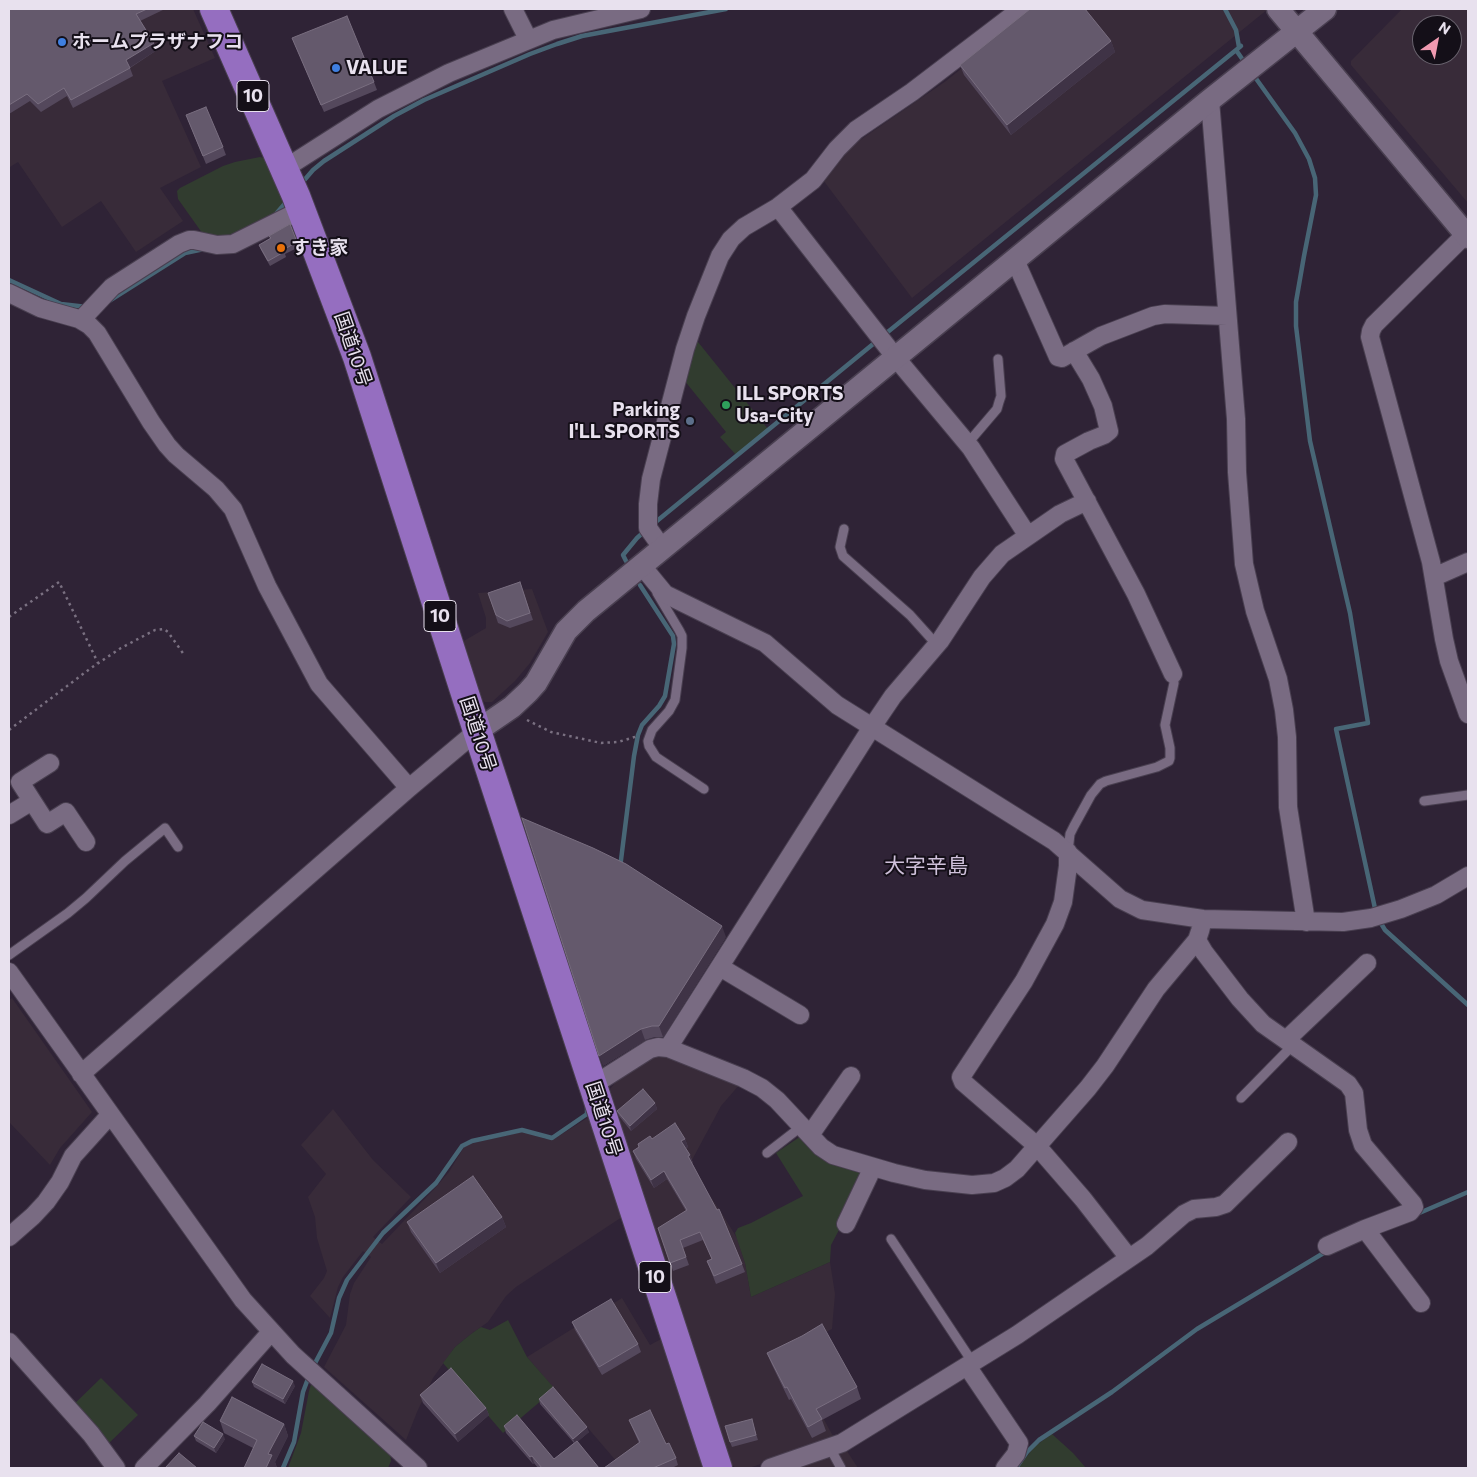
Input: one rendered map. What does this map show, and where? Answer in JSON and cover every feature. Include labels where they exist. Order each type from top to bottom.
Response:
[{"type":"highway","name":"国道10号","points":[[214,9],[293,189],[357,357],[718,1468]]},
{"type":"street","points":[[513,9],[528,39]]},
{"type":"street","points":[[81,320],[102,296],[120,282],[184,242],[194,240],[222,246],[233,244],[378,109],[449,73],[528,39],[593,14],[641,9]]},
{"type":"street","points":[[663,549],[648,528],[651,480],[696,316],[720,256],[731,239],[744,227],[778,206],[814,180],[837,149],[856,130],[912,92],[1021,9]]},
{"type":"street","points":[[1278,9],[1468,235],[1380,319],[1371,331],[1372,345],[1417,505],[1434,577],[1447,656],[1468,714]]},
{"type":"street","points":[[81,1074],[409,788],[477,731],[521,700],[536,683],[566,631],[586,611],[1210,100],[1325,9]]},
{"type":"street","points":[[1210,100],[1236,419],[1236,472],[1244,564],[1255,611],[1278,680],[1284,710],[1287,730],[1288,807],[1306,922]]},
{"type":"street","points":[[778,206],[896,358],[968,444],[1028,536]]},
{"type":"street","points":[[1015,260],[1058,357],[1062,358],[1101,336],[1153,316],[1165,314],[1227,316]]},
{"type":"street","points":[[9,293],[40,308],[81,320],[96,333],[167,445],[229,503],[267,586],[319,684],[409,788]]},
{"type":"street","points":[[1074,350],[1097,392],[1109,431],[1104,436],[1089,441],[1064,456],[1064,459],[1149,620],[1173,674]]},
{"type":"street","points":[[668,1048],[872,727],[902,684],[937,645],[987,570],[1002,554],[1028,536],[1060,514],[1087,501]]},
{"type":"street","points":[[1434,577],[1468,562]]},
{"type":"street","points":[[642,566],[665,594],[766,643],[826,696],[872,727],[1039,831],[1068,852],[1120,899],[1134,907],[1155,913],[1203,919],[1343,922],[1371,918],[1401,909],[1436,895],[1468,876]]},
{"type":"street","points":[[50,763],[20,782],[47,824],[66,812],[86,842]]},
{"type":"street","points":[[9,815],[32,801]]},
{"type":"street","points":[[1068,852],[1063,902],[1055,924],[1019,989],[961,1077],[963,1082],[1037,1146],[1083,1199],[1129,1258]]},
{"type":"street","points":[[593,1086],[650,1049],[658,1047],[668,1048],[743,1078],[762,1088],[777,1100],[829,1153],[873,1167],[925,1180],[972,1185],[1000,1181],[1010,1175],[1097,1077],[1156,989],[1196,940],[1203,919]]},
{"type":"street","points":[[1196,940],[1213,965],[1263,1024],[1352,1088],[1355,1098],[1358,1130],[1363,1145],[1413,1204],[1414,1208],[1410,1212],[1327,1246]]},
{"type":"street","points":[[1290,1043],[1367,963]]},
{"type":"street","points":[[720,967],[800,1015]]},
{"type":"street","points":[[9,972],[230,1283],[271,1332],[305,1368],[406,1464]]},
{"type":"street","points":[[806,1131],[851,1076]]},
{"type":"street","points":[[9,1237],[46,1202],[60,1182],[73,1156],[110,1115]]},
{"type":"street","points":[[770,1468],[830,1448],[864,1430],[970,1365],[1044,1318],[1147,1246],[1189,1211],[1198,1208],[1219,1207],[1225,1204],[1288,1142]]},
{"type":"street","points":[[846,1224],[873,1167]]},
{"type":"street","points":[[1365,1229],[1421,1303]]},
{"type":"street","points":[[144,1468],[207,1404],[271,1332]]},
{"type":"street","points":[[9,1342],[91,1434],[116,1468]]},
{"type":"street","points":[[970,1365],[1019,1443],[1016,1454],[1005,1468]]},
{"type":"lane","points":[[968,444],[997,409],[1001,396],[998,359]]},
{"type":"lane","points":[[844,529],[840,547],[843,556],[910,615],[937,645]]},
{"type":"lane","points":[[656,584],[656,591],[679,630],[682,642],[675,700],[669,711],[652,730],[648,740],[652,754],[704,789]]},
{"type":"lane","points":[[1068,852],[1070,834],[1091,794],[1100,784],[1156,767],[1170,758],[1165,725],[1174,683],[1173,674]]},
{"type":"lane","points":[[1424,801],[1468,795]]},
{"type":"lane","points":[[9,955],[68,913],[132,854],[165,828],[178,847]]},
{"type":"lane","points":[[1241,1098],[1290,1043]]},
{"type":"lane","points":[[767,1153],[806,1131]]},
{"type":"lane","points":[[891,1239],[970,1365]]},
{"type":"lane","points":[[830,1448],[841,1468]]},
{"type":"path","points":[[9,617],[59,582],[98,663]]},
{"type":"path","points":[[9,730],[98,663],[142,637],[160,629],[168,632],[185,656]]},
{"type":"path","points":[[527,720],[551,732],[609,744],[652,730]]},
{"type":"shaded area","points":[[9,9],[193,9],[215,58],[162,81],[201,167],[160,188],[183,221],[136,252],[101,201],[62,227],[18,162],[10,167]]},
{"type":"shaded area","points":[[1035,9],[1268,9],[912,298],[823,180],[843,153],[946,81]]},
{"type":"shaded area","points":[[1402,9],[1468,9],[1468,203],[1351,65],[1351,61]]},
{"type":"shaded area","points":[[532,589],[548,632],[530,663],[515,681],[492,702],[485,702],[481,699],[462,642],[486,628],[486,618],[478,593]]},
{"type":"shaded area","points":[[12,998],[92,1112],[60,1148],[50,1165],[9,1122],[9,1000]]},
{"type":"shaded area","points":[[660,1052],[740,1084],[721,1106],[692,1160],[693,1171],[737,1238],[745,1263],[751,1297],[830,1262],[835,1294],[832,1329],[789,1351],[833,1436],[802,1450],[749,1468],[736,1468],[732,1465],[643,1196],[610,1089],[623,1073]]},
{"type":"shaded area","points":[[333,1109],[373,1160],[411,1197],[373,1237],[382,1244],[449,1172],[464,1147],[469,1144],[522,1132],[528,1132],[545,1139],[554,1139],[589,1117],[622,1217],[516,1287],[506,1296],[488,1322],[455,1347],[433,1378],[406,1440],[324,1367],[346,1325],[350,1294],[354,1283],[371,1257],[363,1251],[343,1277],[338,1287],[330,1318],[310,1296],[327,1271],[317,1238],[315,1217],[308,1197],[326,1174],[301,1145]]},
{"type":"shaded area","points":[[622,1298],[650,1345],[663,1338],[705,1468],[648,1468],[617,1462],[527,1357]]},
{"type":"shaded area","points":[[845,1448],[858,1468],[792,1468]]},
{"type":"green space","points":[[260,157],[267,161],[285,201],[278,212],[234,239],[205,237],[178,199],[177,191],[223,166]]},
{"type":"green space","name":"ILL SPORTS Usa-City","points":[[694,337],[768,429],[736,455],[720,437],[726,432],[684,380]]},
{"type":"green space","points":[[801,1136],[862,1171],[839,1230],[831,1245],[830,1262],[751,1297],[745,1263],[735,1233],[738,1228],[803,1196],[776,1153]]},
{"type":"green space","points":[[508,1320],[527,1357],[555,1389],[503,1433],[443,1363],[455,1347],[481,1327],[490,1330]]},
{"type":"green space","points":[[101,1378],[138,1415],[107,1445],[70,1408]]},
{"type":"green space","points":[[313,1378],[390,1449],[391,1461],[388,1468],[288,1468],[301,1433]]},
{"type":"green space","points":[[1052,1434],[1086,1468],[1018,1468],[1035,1446]]},
{"type":"building","name":"ホームプラザナフコ","points":[[9,9],[147,9],[136,14],[154,43],[126,60],[130,68],[71,100],[64,88],[38,104],[27,94],[9,105]]},
{"type":"building","points":[[1030,9],[1085,9],[1111,41],[1007,125],[960,65]]},
{"type":"building","name":"VALUE","points":[[347,16],[374,82],[321,105],[292,38]]},
{"type":"building","points":[[206,107],[223,147],[203,156],[186,115]]},
{"type":"building","name":"すき家","points":[[290,224],[297,242],[268,261],[259,245],[271,238],[269,236]]},
{"type":"building","points":[[520,582],[530,613],[507,621],[496,615],[488,593]]},
{"type":"building","points":[[522,818],[626,864],[722,926],[659,1026],[641,1029],[599,1056]]},
{"type":"building","points":[[643,1089],[655,1103],[630,1126],[617,1111]]},
{"type":"building","points":[[675,1123],[685,1139],[681,1141],[690,1155],[688,1156],[717,1210],[719,1209],[742,1264],[714,1276],[707,1261],[712,1259],[700,1232],[680,1240],[686,1257],[670,1263],[658,1228],[687,1210],[664,1171],[651,1180],[633,1151],[639,1147],[638,1144],[650,1136],[652,1139]]},
{"type":"building","points":[[473,1176],[502,1217],[436,1263],[407,1222]]},
{"type":"building","points":[[611,1299],[638,1344],[599,1367],[572,1322]]},
{"type":"building","points":[[822,1324],[857,1387],[816,1409],[822,1419],[808,1427],[767,1353]]},
{"type":"building","points":[[262,1364],[293,1381],[283,1399],[252,1382]]},
{"type":"building","points":[[451,1368],[486,1408],[455,1434],[420,1395]]},
{"type":"building","points":[[553,1387],[587,1427],[573,1439],[539,1399]]},
{"type":"building","points":[[232,1397],[284,1424],[268,1454],[272,1455],[266,1468],[244,1468],[257,1440],[220,1421]]},
{"type":"building","points":[[650,1410],[666,1444],[669,1443],[676,1458],[653,1468],[604,1468],[640,1442],[629,1420]]},
{"type":"building","points":[[517,1415],[554,1459],[577,1441],[599,1468],[542,1468],[532,1456],[530,1457],[504,1426]]},
{"type":"building","points":[[752,1419],[756,1435],[730,1442],[725,1426]]},
{"type":"building","points":[[203,1422],[223,1434],[214,1448],[194,1436]]},
{"type":"building","points":[[179,1453],[197,1468],[165,1468]]},
{"type":"waterway","points":[[301,184],[324,161],[394,116],[424,100],[530,54],[582,36],[726,9]]},
{"type":"waterway","points":[[1225,9],[1236,30],[1239,47]]},
{"type":"waterway","points":[[884,335],[1241,46]]},
{"type":"waterway","points":[[1236,50],[1245,63]]},
{"type":"waterway","points":[[1252,73],[1295,133],[1309,159],[1315,178],[1316,195],[1296,302],[1296,326],[1310,441],[1350,613],[1368,723],[1336,729],[1376,913]]},
{"type":"waterway","points":[[275,215],[288,200]]},
{"type":"waterway","points":[[109,301],[185,253],[204,249]]},
{"type":"waterway","points":[[9,280],[61,304],[87,307]]},
{"type":"waterway","points":[[652,525],[878,340]]},
{"type":"waterway","points":[[626,561],[623,555],[646,530]]},
{"type":"waterway","points":[[620,868],[638,735],[642,725],[659,706],[665,696],[674,644],[673,636],[640,585]]},
{"type":"waterway","points":[[1379,920],[1385,930],[1468,1005]]},
{"type":"waterway","points":[[583,999],[583,1017]]},
{"type":"waterway","points":[[313,1367],[331,1333],[339,1298],[347,1280],[383,1233],[436,1183],[462,1146],[472,1141],[522,1130],[552,1138],[587,1114],[587,1107]]},
{"type":"waterway","points":[[1417,1214],[1468,1192]]},
{"type":"waterway","points":[[1016,1468],[1027,1452],[1039,1440],[1112,1392],[1197,1329],[1327,1251]]},
{"type":"waterway","points":[[283,1468],[294,1442],[303,1392],[309,1376]]},
{"type":"place","name":"ホームプラザナフコ","points":[[62,42]]},
{"type":"place","name":"VALUE","points":[[336,68]]},
{"type":"place","name":"すき家","points":[[281,248]]},
{"type":"place","name":"ILL SPORTS Usa-City","points":[[726,405]]},
{"type":"place","name":"Parking I'LL SPORTS","points":[[690,421]]},
{"type":"district","name":"大字辛島","points":[[926,866]]}]
